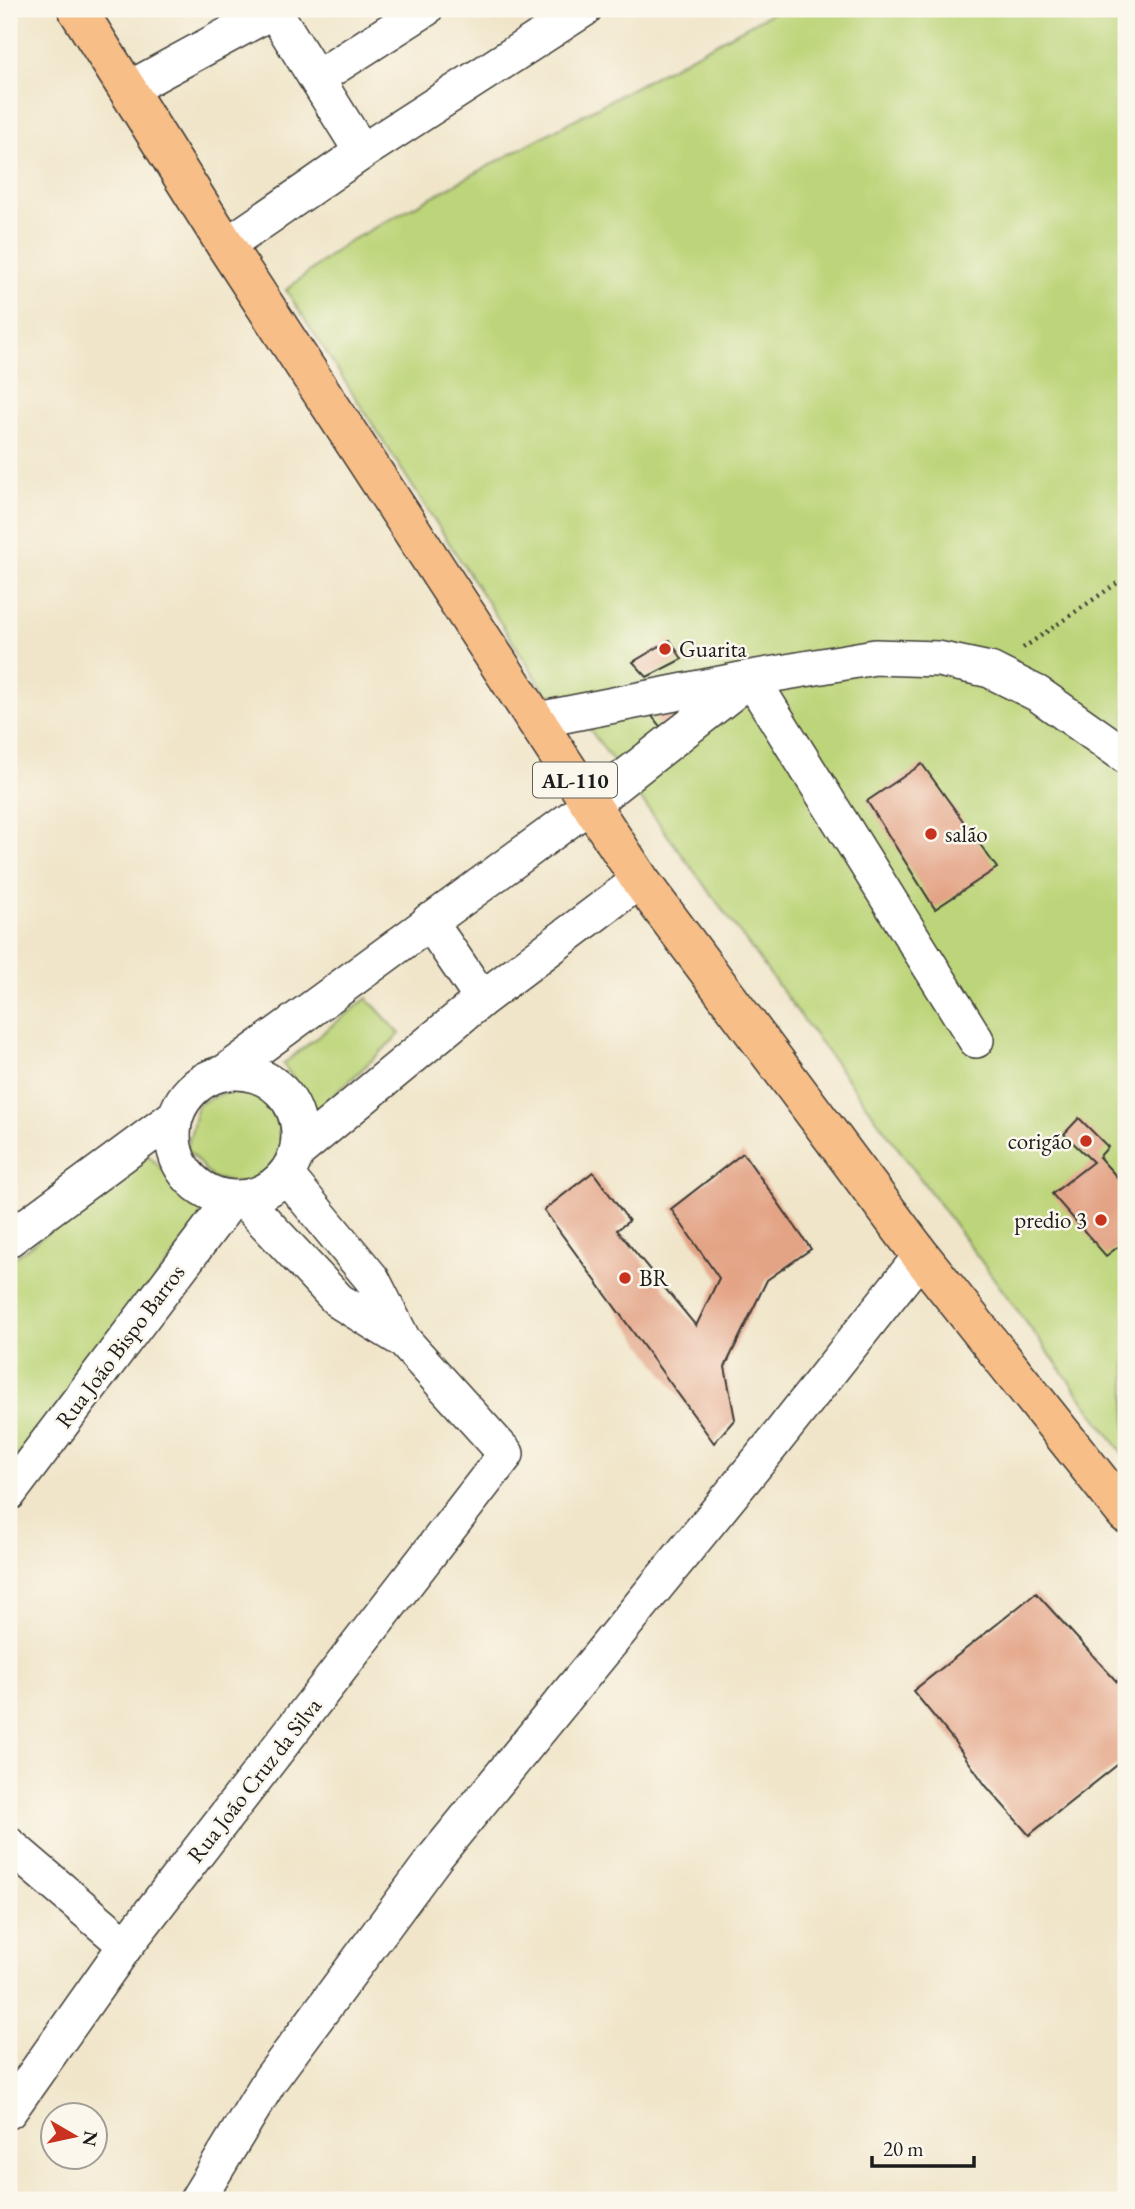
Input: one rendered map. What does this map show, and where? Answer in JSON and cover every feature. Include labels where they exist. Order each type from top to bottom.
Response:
[{"type":"highway","name":"AL-110","points":[[77,9],[226,246],[640,880],[921,1256],[1126,1514]]},
{"type":"street","points":[[127,90],[274,9],[362,152]]},
{"type":"street","points":[[317,78],[425,9]]},
{"type":"street","points":[[226,246],[362,152],[584,9]]},
{"type":"street","points":[[538,720],[751,678],[875,657],[938,659],[990,670],[1038,694],[1126,756]]},
{"type":"street","points":[[9,1240],[174,1117],[194,1086],[228,1070],[591,804],[751,678]]},
{"type":"street","points":[[751,678],[976,1040]]},
{"type":"street","points":[[174,1117],[172,1135],[175,1154],[184,1172],[197,1186],[214,1195],[237,1199],[266,1191],[292,1163],[482,999],[640,880]]},
{"type":"street","points":[[429,921],[482,999]]},
{"type":"street","points":[[228,1070],[249,1071],[268,1079],[284,1093],[296,1110],[300,1131],[292,1163],[372,1279],[403,1340]]},
{"type":"street","points":[[237,1199],[339,1301],[403,1340]]},
{"type":"street","name":"Rua João Bispo Barros","points":[[9,1493],[237,1199]]},
{"type":"street","points":[[197,2200],[270,2080],[436,1856],[774,1443],[921,1256]]},
{"type":"street","name":"Rua João Cruz da Silva","points":[[9,2111],[126,1945],[506,1454],[403,1340]]},
{"type":"street","points":[[9,1845],[126,1945]]},
{"type":"path","points":[[990,670],[1126,577]]},
{"type":"green space","points":[[779,9],[1126,9],[1126,1458],[563,693],[551,701],[286,290],[346,243]]},
{"type":"green space","points":[[367,998],[400,1034],[317,1111],[283,1064]]},
{"type":"green space","points":[[226,1092],[254,1093],[277,1109],[283,1144],[272,1168],[244,1184],[212,1178],[187,1149],[198,1104]]},
{"type":"green space","points":[[149,1156],[207,1213],[9,1467],[9,1262]]},
{"type":"building","name":"Guarita","points":[[670,640],[682,659],[647,677],[633,662]]},
{"type":"building","name":"Guarita","points":[[668,694],[684,720],[666,734],[648,711]]},
{"type":"building","name":"salão","points":[[922,764],[997,868],[935,909],[867,801]]},
{"type":"building","name":"predio 3","points":[[1079,1118],[1108,1147],[1099,1157],[1126,1187],[1126,1253],[1119,1246],[1106,1256],[1052,1194],[1093,1162],[1064,1134]]},
{"type":"building","points":[[743,1153],[811,1249],[767,1280],[725,1367],[735,1419],[714,1443],[544,1210],[593,1172],[629,1221],[617,1230],[696,1326],[719,1278],[671,1209]]},
{"type":"building","points":[[1036,1593],[1117,1682],[1126,1676],[1126,1758],[1029,1835],[986,1786],[951,1737],[913,1691]]},
{"type":"place","name":"Guarita","points":[[665,649]]},
{"type":"place","name":"salão","points":[[931,834]]},
{"type":"place","name":"corigão","points":[[1086,1141]]},
{"type":"place","name":"predio 3","points":[[1101,1220]]},
{"type":"place","name":"BR","points":[[625,1278]]}]
